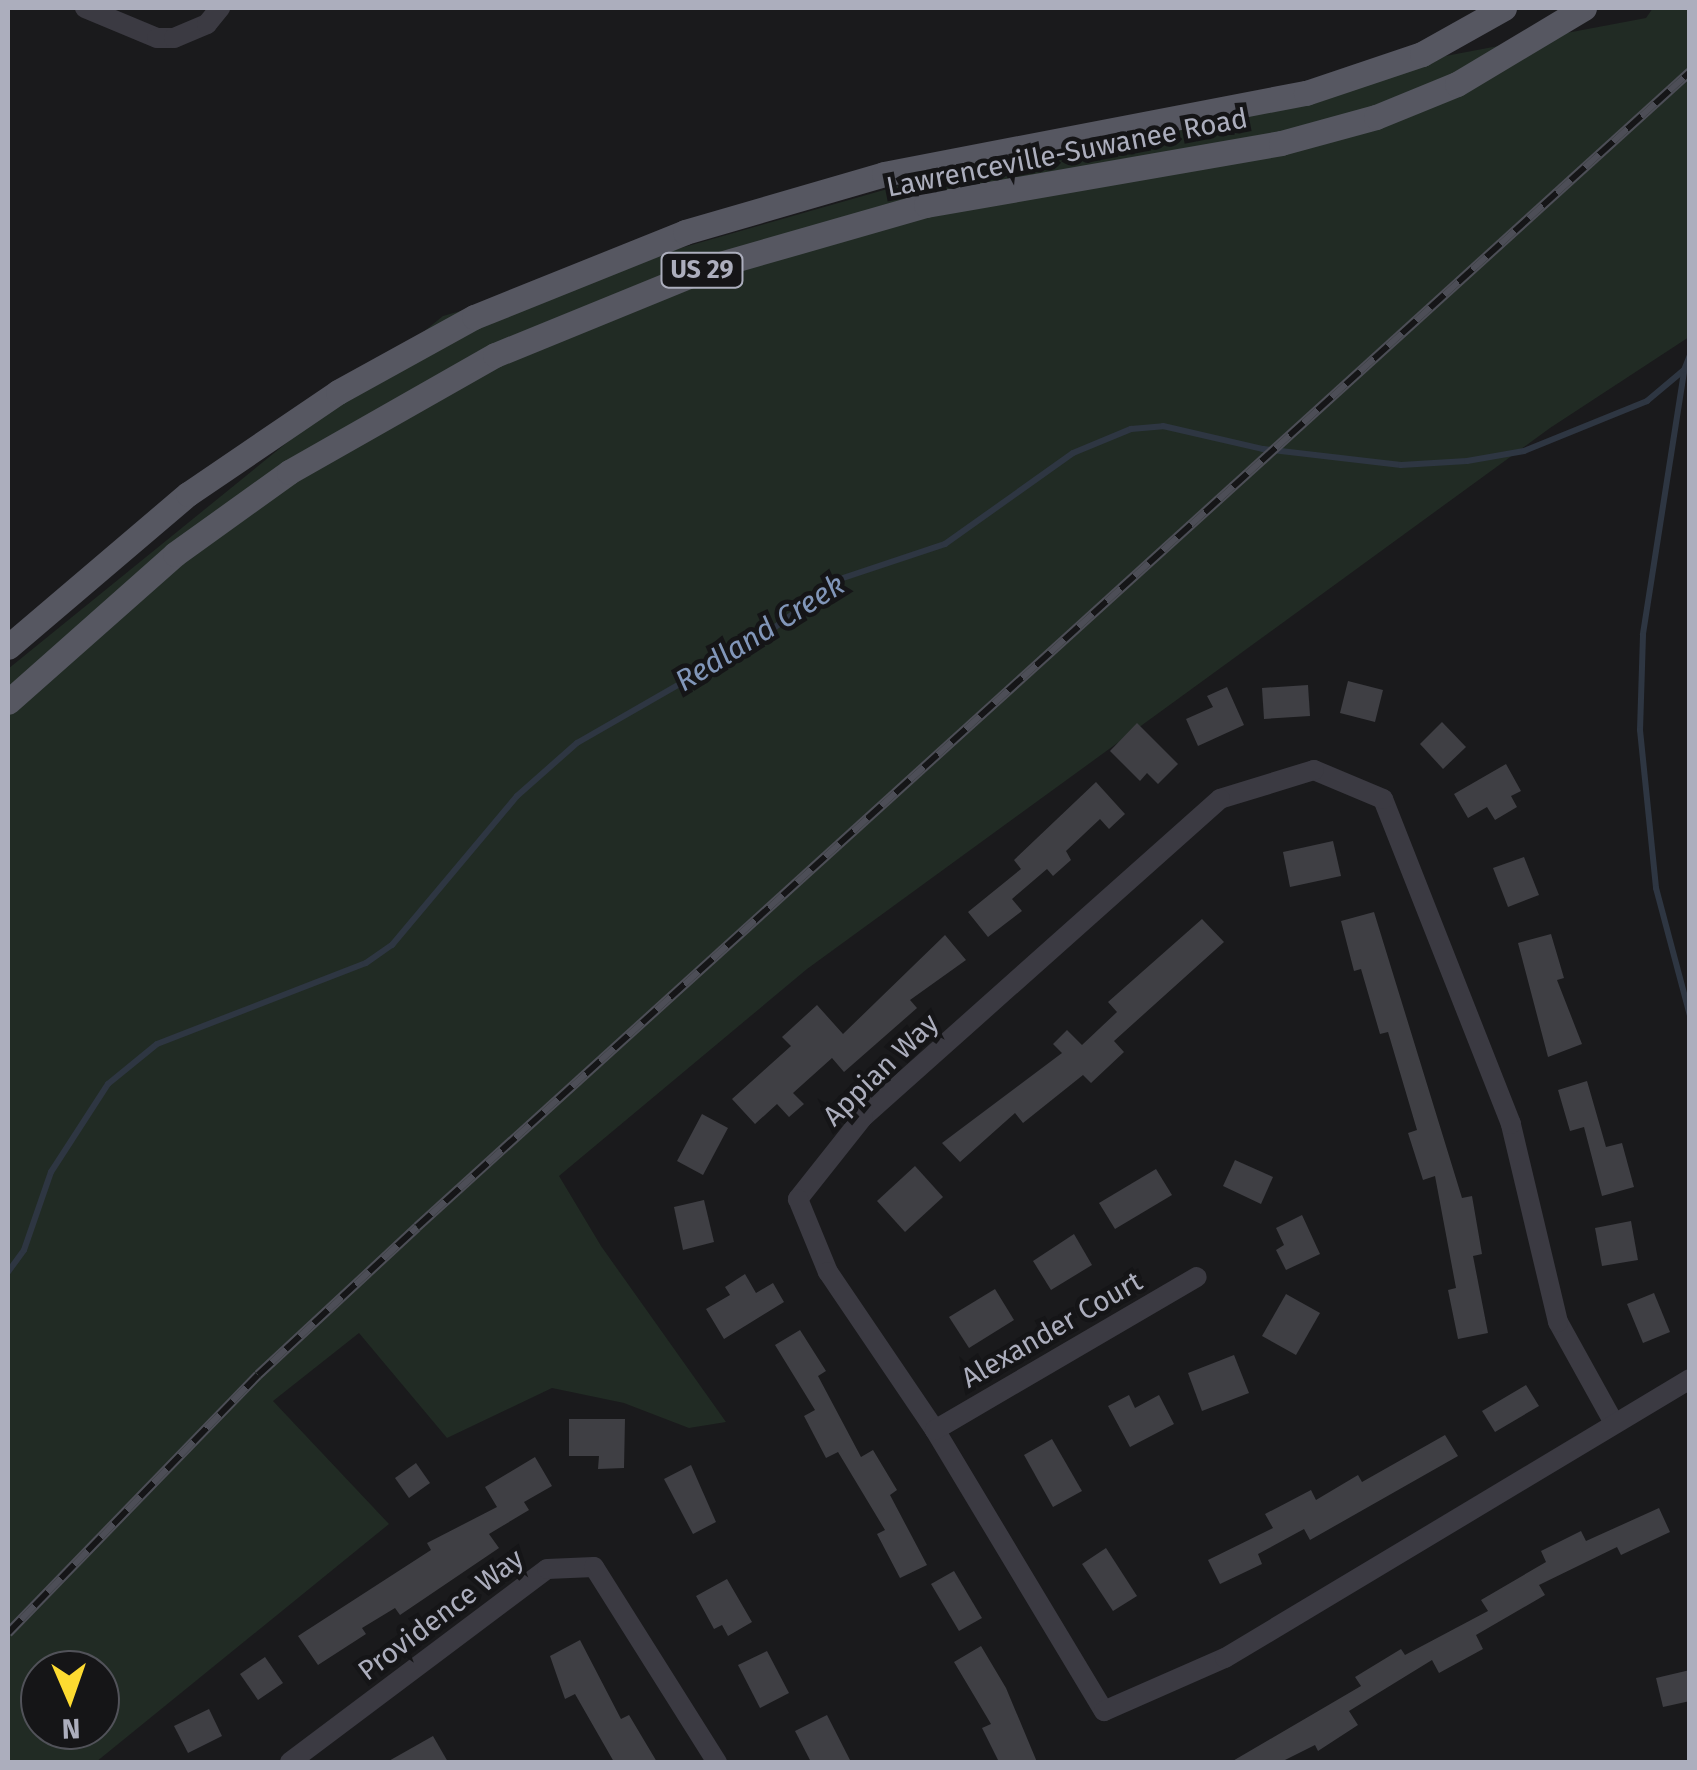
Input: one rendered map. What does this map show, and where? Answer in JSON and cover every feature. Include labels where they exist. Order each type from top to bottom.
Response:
[{"type":"main road","name":"Lawrenceville-Suwanee Road","points":[[8,646],[188,494],[338,392],[474,317],[754,210],[884,174],[1306,92],[1422,54],[1504,8]]},
{"type":"main road","name":"Lawrenceville-Suwanee Road","points":[[8,702],[175,554],[290,472],[495,355],[713,266],[926,206],[1281,143],[1376,117],[1457,84],[1584,8]]},
{"type":"main road","points":[[1094,134],[1103,174]]},
{"type":"main road","points":[[474,317],[495,355]]},
{"type":"street","points":[[85,8],[157,38],[174,38],[207,24],[220,8]]},
{"type":"street","name":"Appian Way","points":[[1614,1423],[1558,1322],[1511,1124],[1383,798],[1314,770],[1220,799],[864,1118],[798,1199],[828,1272],[936,1430],[1104,1712],[1226,1658],[1690,1379]]},
{"type":"street","name":"Alexander Court","points":[[936,1430],[1197,1278]]},
{"type":"street","name":"Providence Way","points":[[290,1762],[320,1753],[548,1569],[594,1567],[716,1762]]},
{"type":"shaded area","points":[[1653,8],[1689,8],[1689,337],[1550,428],[807,969],[559,1176],[601,1246],[726,1422],[689,1428],[624,1403],[552,1388],[447,1438],[359,1333],[273,1401],[389,1524],[120,1743],[120,1650],[20,1650],[20,1750],[111,1750],[96,1762],[8,1762],[8,669],[443,316],[1171,108],[1646,18]]},
{"type":"building","points":[[1348,681],[1383,690],[1375,722],[1340,713]]},
{"type":"building","points":[[1308,685],[1310,716],[1264,719],[1262,688]]},
{"type":"building","points":[[1227,687],[1244,725],[1198,746],[1186,719],[1213,707],[1207,696]]},
{"type":"building","points":[[1442,722],[1466,747],[1443,769],[1420,744]]},
{"type":"building","points":[[1137,723],[1178,764],[1158,784],[1147,773],[1140,781],[1110,751]]},
{"type":"building","points":[[1506,764],[1521,791],[1511,796],[1517,807],[1495,820],[1487,807],[1468,818],[1454,794]]},
{"type":"building","points":[[1096,782],[1125,814],[1109,829],[1100,819],[1066,851],[1071,860],[1053,876],[1047,869],[1012,899],[1022,911],[988,937],[968,912],[1021,869],[1014,860]]},
{"type":"building","points":[[1333,841],[1341,876],[1290,887],[1283,852]]},
{"type":"building","points":[[1524,857],[1539,895],[1508,907],[1493,868]]},
{"type":"building","points":[[1374,912],[1462,1198],[1472,1196],[1482,1254],[1473,1256],[1488,1333],[1458,1339],[1448,1290],[1456,1288],[1435,1176],[1423,1180],[1408,1133],[1417,1130],[1388,1032],[1380,1034],[1361,969],[1354,971],[1341,921]]},
{"type":"building","points":[[1202,919],[1224,942],[1114,1041],[1124,1052],[1091,1083],[1083,1075],[1023,1123],[1015,1113],[960,1162],[942,1143],[1062,1053],[1053,1044],[1067,1030],[1082,1045],[1117,1012],[1108,1002]]},
{"type":"building","points":[[1551,934],[1564,978],[1557,980],[1582,1044],[1548,1057],[1518,943]]},
{"type":"building","points":[[945,935],[966,960],[910,1000],[917,1008],[844,1072],[832,1058],[793,1093],[804,1104],[789,1117],[777,1104],[755,1124],[732,1099],[791,1046],[782,1037],[817,1005],[843,1034]]},
{"type":"building","points":[[1587,1081],[1606,1147],[1622,1143],[1634,1187],[1602,1196],[1584,1127],[1570,1131],[1558,1090]]},
{"type":"building","points":[[702,1114],[728,1128],[703,1175],[677,1161]]},
{"type":"building","points":[[1235,1160],[1273,1177],[1261,1204],[1223,1186]]},
{"type":"building","points":[[915,1166],[943,1197],[905,1232],[877,1201]]},
{"type":"building","points":[[1156,1169],[1172,1195],[1115,1229],[1099,1203]]},
{"type":"building","points":[[704,1200],[714,1242],[683,1250],[674,1207]]},
{"type":"building","points":[[1302,1215],[1320,1254],[1286,1270],[1276,1250],[1284,1245],[1276,1228]]},
{"type":"building","points":[[1631,1221],[1638,1260],[1602,1266],[1595,1228]]},
{"type":"building","points":[[1074,1234],[1092,1265],[1051,1290],[1033,1261]]},
{"type":"building","points":[[745,1274],[756,1293],[773,1283],[784,1302],[724,1339],[706,1309],[730,1295],[725,1287]]},
{"type":"building","points":[[995,1289],[1014,1320],[969,1348],[949,1317]]},
{"type":"building","points":[[1654,1293],[1670,1332],[1643,1343],[1627,1304]]},
{"type":"building","points":[[1286,1294],[1320,1313],[1296,1355],[1262,1336]]},
{"type":"building","points":[[800,1330],[826,1371],[818,1376],[861,1457],[873,1450],[897,1490],[890,1495],[927,1565],[900,1578],[877,1534],[885,1530],[838,1452],[826,1458],[804,1416],[815,1410],[775,1345]]},
{"type":"building","points":[[1234,1355],[1249,1393],[1202,1411],[1188,1373]]},
{"type":"building","points":[[1526,1385],[1539,1406],[1495,1432],[1482,1411]]},
{"type":"building","points":[[1129,1395],[1135,1408],[1159,1395],[1174,1424],[1130,1447],[1108,1406]]},
{"type":"building","points":[[569,1419],[625,1419],[624,1468],[598,1469],[599,1456],[569,1456]]},
{"type":"building","points":[[1445,1435],[1458,1456],[1310,1540],[1304,1529],[1258,1554],[1262,1564],[1220,1584],[1208,1560],[1273,1528],[1265,1514],[1311,1490],[1316,1500],[1358,1475],[1362,1482]]},
{"type":"building","points":[[1052,1439],[1082,1491],[1053,1507],[1024,1455]]},
{"type":"building","points":[[535,1457],[552,1486],[524,1502],[529,1510],[489,1534],[499,1548],[400,1615],[395,1608],[362,1628],[366,1634],[318,1665],[298,1636],[431,1550],[427,1543],[497,1507],[485,1487]]},
{"type":"building","points":[[416,1463],[430,1483],[409,1498],[395,1478]]},
{"type":"building","points":[[691,1465],[716,1522],[693,1534],[664,1479]]},
{"type":"building","points":[[1659,1508],[1670,1532],[1621,1555],[1617,1547],[1539,1585],[1545,1595],[1476,1635],[1483,1649],[1439,1673],[1432,1660],[1349,1711],[1358,1725],[1318,1751],[1315,1745],[1281,1762],[1231,1762],[1361,1686],[1355,1677],[1401,1649],[1405,1655],[1488,1611],[1481,1600],[1546,1562],[1541,1551],[1581,1531],[1586,1541]]},
{"type":"building","points":[[1106,1548],[1137,1596],[1113,1611],[1082,1564]]},
{"type":"building","points":[[954,1571],[982,1618],[959,1631],[931,1584]]},
{"type":"building","points":[[727,1579],[752,1622],[728,1636],[722,1625],[714,1629],[696,1596]]},
{"type":"building","points":[[580,1640],[621,1719],[629,1715],[657,1762],[614,1762],[575,1694],[565,1699],[550,1656]]},
{"type":"building","points":[[981,1646],[1006,1688],[1037,1762],[999,1762],[982,1728],[991,1724],[954,1662]]},
{"type":"building","points":[[767,1651],[789,1693],[760,1708],[738,1665]]},
{"type":"building","points":[[265,1657],[283,1683],[258,1700],[240,1674]]},
{"type":"building","points":[[1690,1670],[1690,1701],[1663,1707],[1656,1678]]},
{"type":"building","points":[[209,1709],[222,1736],[188,1753],[174,1726]]},
{"type":"building","points":[[827,1715],[851,1762],[811,1762],[795,1731]]},
{"type":"building","points":[[433,1736],[448,1762],[387,1762]]},
{"type":"waterway","name":"Redland Creek","points":[[8,1272],[24,1250],[51,1172],[108,1084],[157,1044],[366,963],[392,945],[517,796],[577,743],[763,636],[840,579],[945,544],[1073,453],[1131,429],[1163,426],[1263,449],[1401,465],[1467,461],[1524,451],[1647,401],[1684,370],[1690,355]]},
{"type":"waterway","points":[[1684,372],[1643,635],[1640,730],[1656,888],[1690,1016]]},
{"type":"railway","points":[[8,1633],[258,1375],[417,1227],[1690,72]]}]
